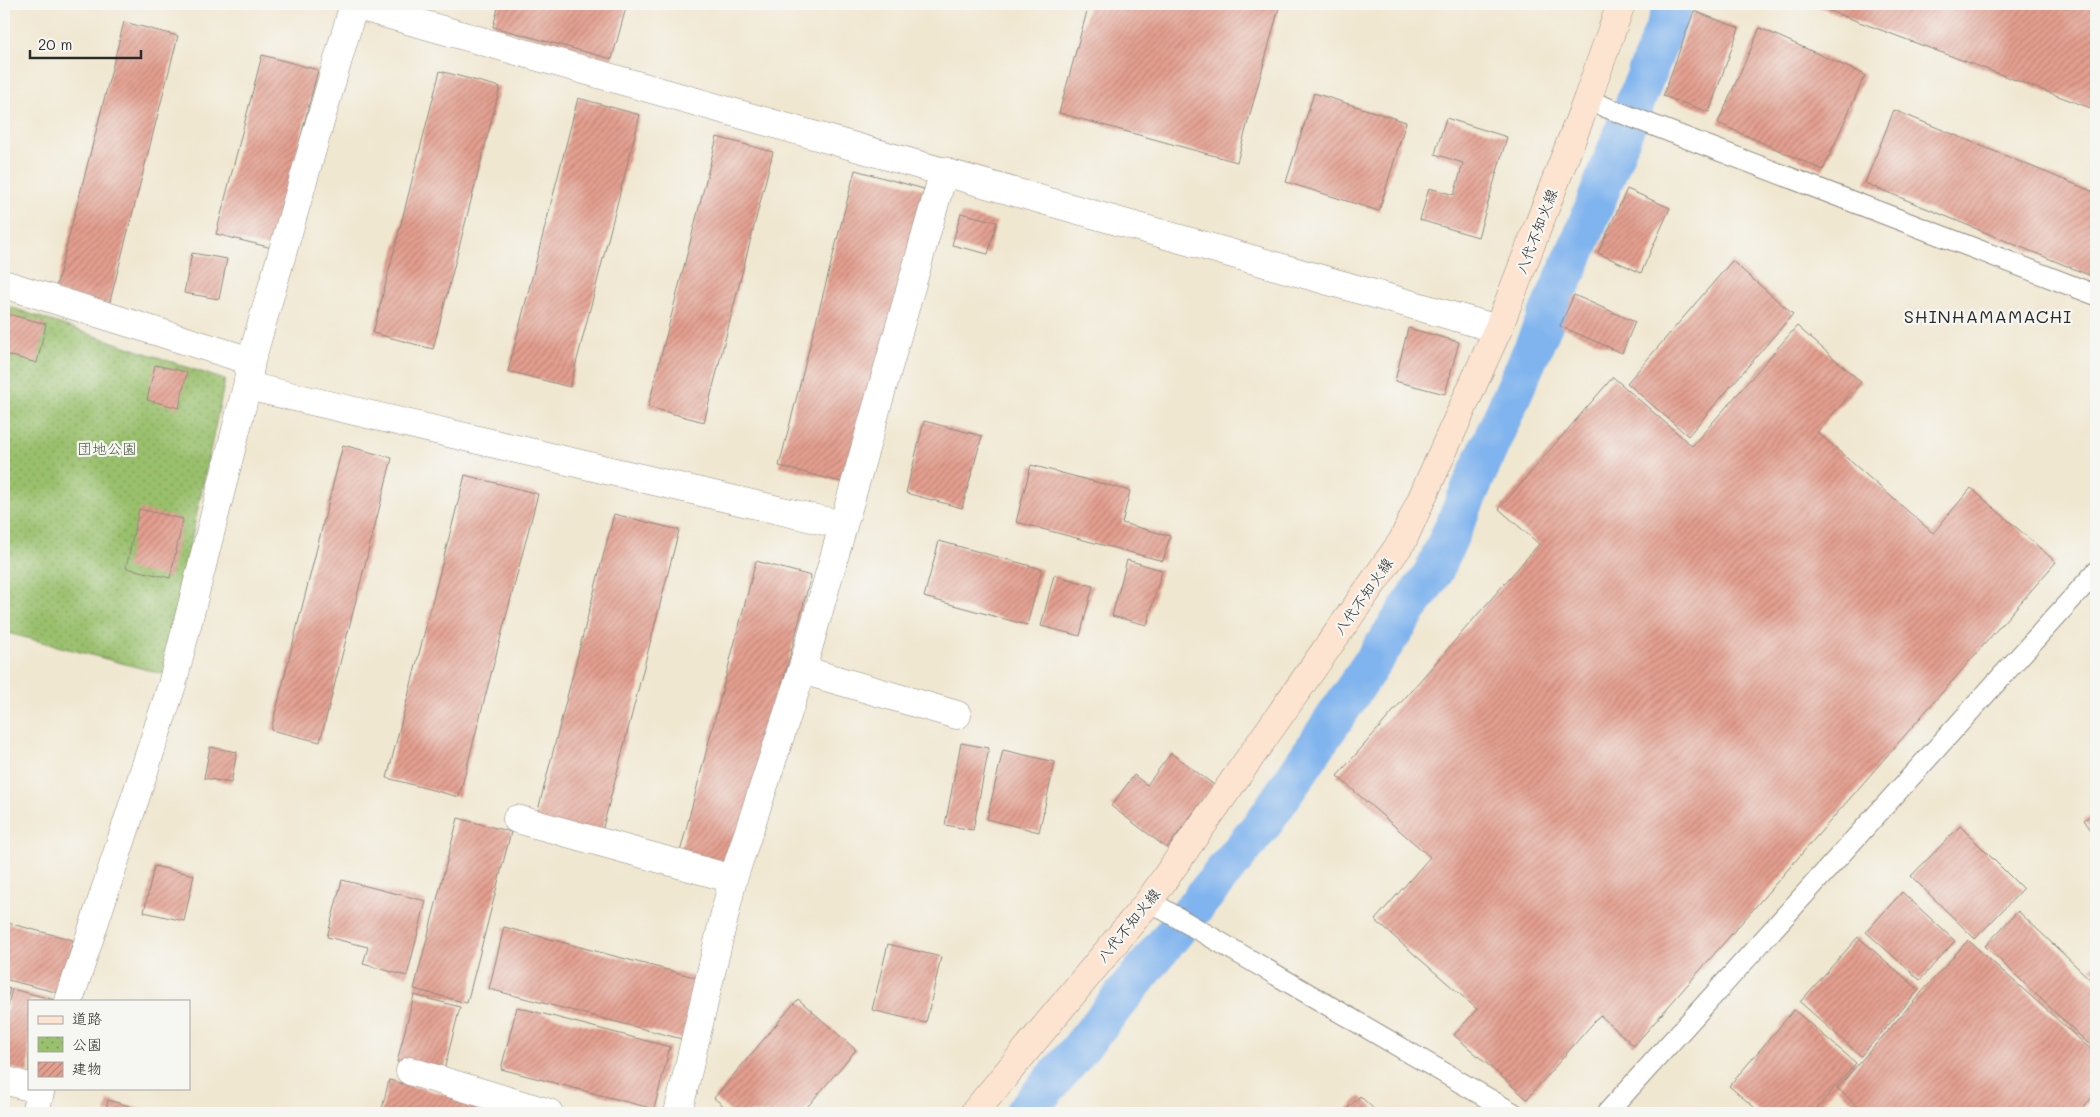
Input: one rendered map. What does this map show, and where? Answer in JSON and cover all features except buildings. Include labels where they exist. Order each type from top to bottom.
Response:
[{"type":"main road","name":"八代不知火線","points":[[974,1113],[1159,906],[1402,540],[1599,104],[1621,4]]},
{"type":"street","points":[[69,1000],[172,684],[249,374],[353,4],[1498,329]]},
{"type":"street","points":[[678,1113],[733,879],[802,670],[944,171]]},
{"type":"street","points":[[4,284],[249,374],[842,525]]},
{"type":"street","points":[[802,670],[958,715]]},
{"type":"street","points":[[517,819],[733,879]]},
{"type":"street","points":[[410,1071],[549,1113]]},
{"type":"street","points":[[4,1080],[35,1094]]},
{"type":"lane","points":[[1599,104],[2096,295]]},
{"type":"lane","points":[[1607,1113],[2096,572]]},
{"type":"lane","points":[[1159,906],[1513,1113]]},
{"type":"green space","name":"団地公園","points":[[4,305],[225,380],[163,674],[4,632]]},
{"type":"waterway","points":[[1024,1113],[1068,1063],[1265,821],[1434,571],[1580,242],[1674,4]]},
{"type":"district","name":"SHINHAMAMACHI","points":[[1988,316]]}]
